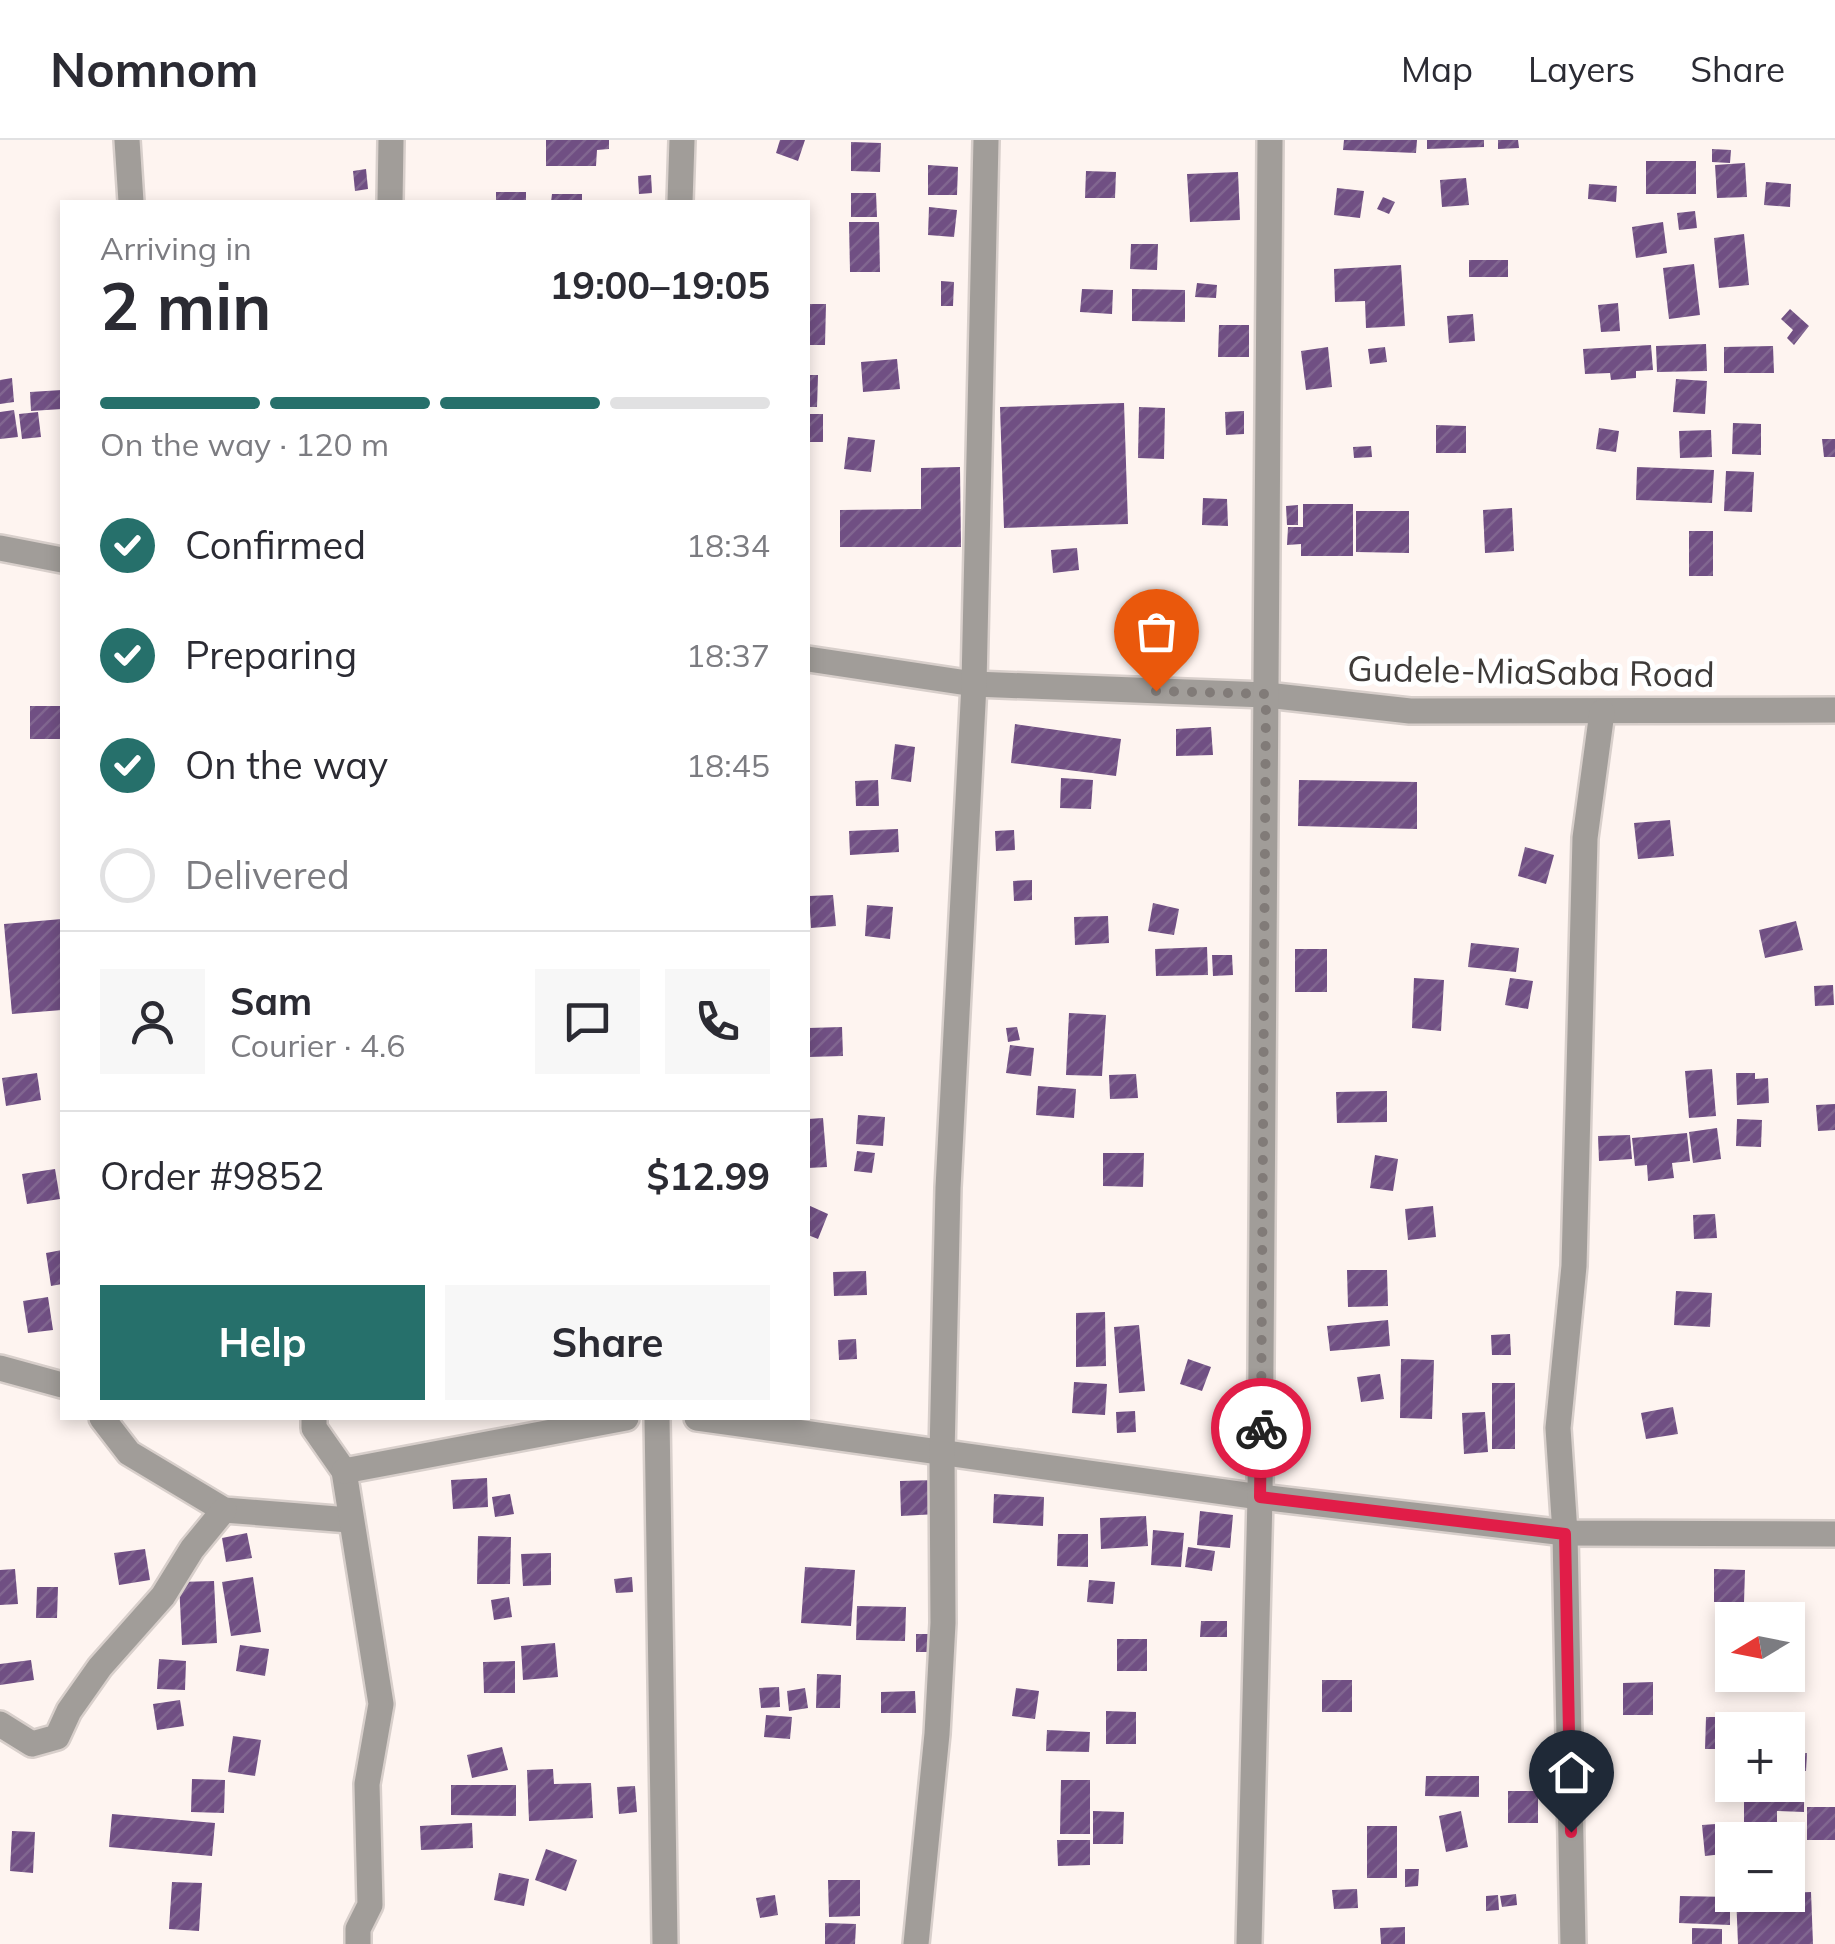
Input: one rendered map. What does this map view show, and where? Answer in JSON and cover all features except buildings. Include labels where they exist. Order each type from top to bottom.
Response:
[{"type":"street","points":[[127,140],[131,200]]},
{"type":"street","points":[[390,200],[391,140]]},
{"type":"street","points":[[680,200],[682,140]]},
{"type":"street","points":[[916,1944],[937,1734],[943,1623],[948,1188],[974,684],[986,140]]},
{"type":"street","points":[[1249,1944],[1260,1497],[1270,140]]},
{"type":"street","points":[[0,548],[60,560]]},
{"type":"street","name":"Gudele-MiaSaba Road","points":[[810,659],[974,684],[1266,694],[1410,711],[1835,710]]},
{"type":"street","points":[[1573,1944],[1565,1534],[1558,1428],[1574,1266],[1585,838],[1602,712]]},
{"type":"street","points":[[0,1368],[60,1384]]},
{"type":"street","points":[[104,1420],[130,1453],[224,1510],[350,1520]]},
{"type":"street","points":[[314,1420],[314,1428],[344,1472],[380,1704],[367,1784],[370,1905],[358,1928],[358,1944]]},
{"type":"street","points":[[344,1472],[616,1420]]},
{"type":"street","points":[[657,1420],[664,1944]]},
{"type":"street","points":[[711,1420],[1260,1497],[1565,1534],[1835,1534]]},
{"type":"street","points":[[0,1724],[32,1744],[57,1738],[100,1667],[163,1596],[192,1549],[224,1510]]},
{"type":"way so far","points":[[1156,691],[1266,694],[1261,1428]]},
{"type":"route","points":[[1261,1428],[1260,1497],[1565,1534],[1571,1832]]}]
